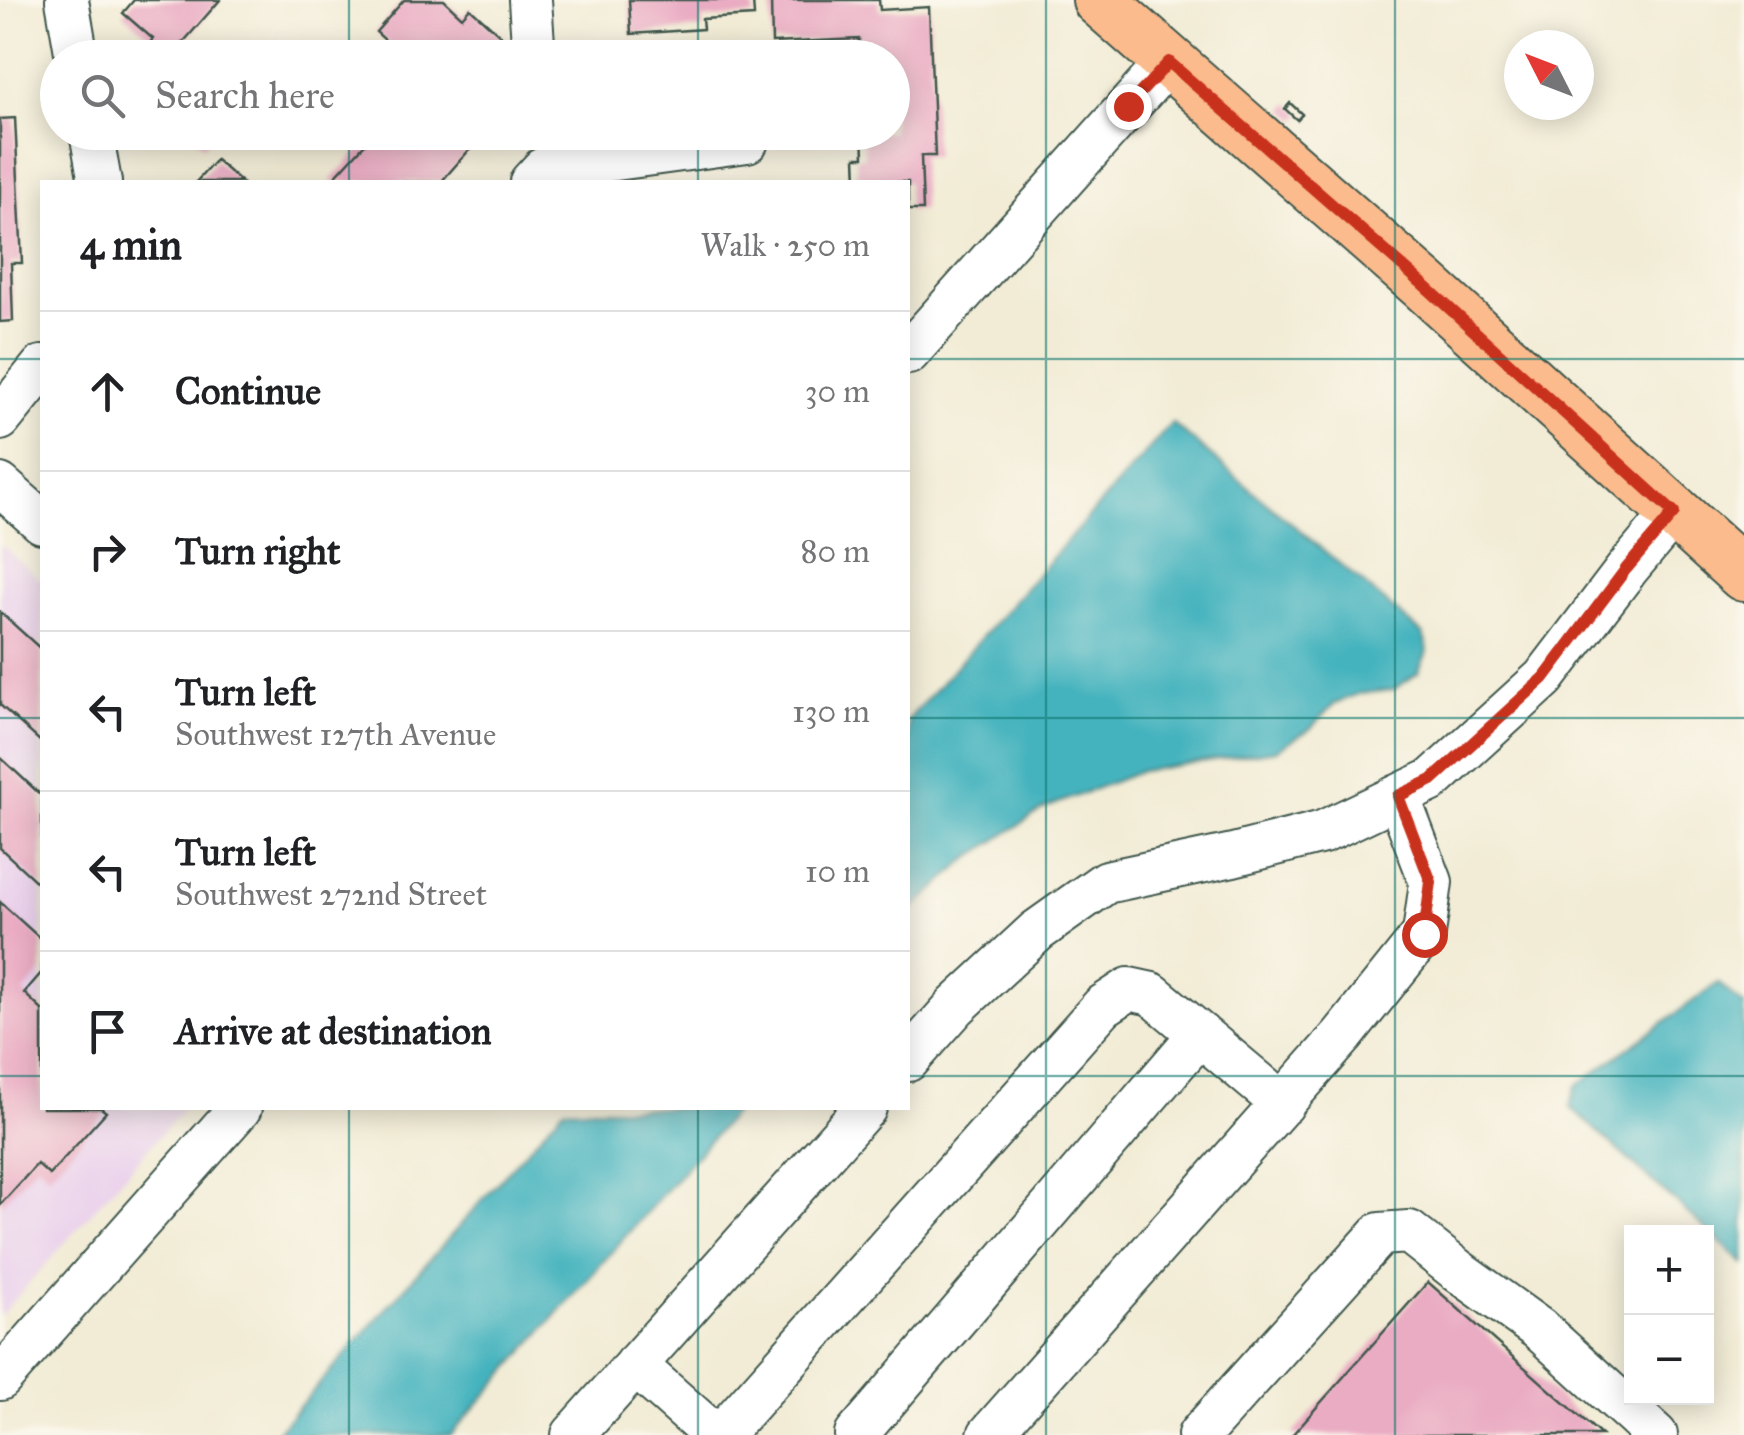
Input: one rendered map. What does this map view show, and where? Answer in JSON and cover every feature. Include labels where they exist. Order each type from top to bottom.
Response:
[{"type":"main road","points":[[1099,0],[1425,286],[1744,575]]},
{"type":"street","points":[[66,0],[74,40]]},
{"type":"street","points":[[530,0],[533,40]]},
{"type":"street","points":[[910,351],[1169,62]]},
{"type":"street","points":[[94,150],[100,180]]},
{"type":"street","points":[[538,161],[653,150]]},
{"type":"street","points":[[0,418],[40,368]]},
{"type":"street","points":[[0,485],[40,520]]},
{"type":"street","points":[[910,1058],[956,1006],[1037,931],[1106,882],[1323,832],[1432,780],[1544,678],[1626,569],[1674,513]]},
{"type":"street","points":[[988,1435],[1282,1104],[1424,934],[1431,882],[1398,796]]},
{"type":"street","points":[[635,1366],[718,1435],[1103,1006],[1129,989],[1152,994],[1282,1104]]},
{"type":"street","points":[[856,1435],[1200,1034]]},
{"type":"street","points":[[0,1379],[238,1110]]},
{"type":"street","points":[[573,1435],[863,1110]]},
{"type":"street","points":[[1199,1435],[1380,1234],[1409,1232],[1539,1328],[1656,1435]]},
{"type":"shaded area","points":[[0,544],[40,579],[40,1110],[182,1110],[0,1316]]},
{"type":"water","points":[[1172,423],[1423,634],[1428,650],[1418,673],[1393,690],[1358,694],[1335,703],[1310,729],[1276,750],[1141,771],[1043,809],[964,862],[910,912],[910,718]]},
{"type":"water","points":[[1718,983],[1744,1005],[1744,1264],[1714,1237],[1714,1225],[1701,1225],[1570,1107],[1576,1086]]},
{"type":"water","points":[[562,1110],[736,1110],[451,1435],[274,1435]]},
{"type":"building","points":[[134,0],[220,0],[185,40],[152,40],[123,13]]},
{"type":"building","points":[[404,0],[444,0],[462,17],[470,8],[506,40],[385,40],[376,32]]},
{"type":"building","points":[[629,0],[753,0],[754,16],[702,19],[703,29],[631,34]]},
{"type":"building","points":[[771,0],[879,0],[880,10],[929,7],[935,156],[921,156],[923,210],[910,210],[910,180],[857,180],[856,157],[864,157],[864,150],[910,150],[910,40],[772,40]]},
{"type":"building","points":[[1290,103],[1302,114],[1297,120],[1285,109]]},
{"type":"building","points":[[15,118],[22,263],[11,263],[13,321],[0,322],[0,119]]},
{"type":"building","points":[[359,150],[469,150],[443,180],[332,180]]},
{"type":"building","points":[[216,160],[239,180],[198,180]]},
{"type":"building","points":[[0,612],[40,648],[40,741],[0,705]]},
{"type":"building","points":[[0,757],[40,794],[40,885],[0,848]]},
{"type":"building","points":[[0,902],[40,938],[40,974],[24,993],[40,1008],[40,1110],[106,1112],[49,1175],[37,1164],[0,1205]]},
{"type":"building","points":[[1428,1282],[1601,1435],[1292,1435]]},
{"type":"route","points":[[1128,106],[1169,62],[1425,286],[1674,513],[1626,569],[1544,678],[1432,780],[1398,796],[1431,882],[1424,934]]}]
